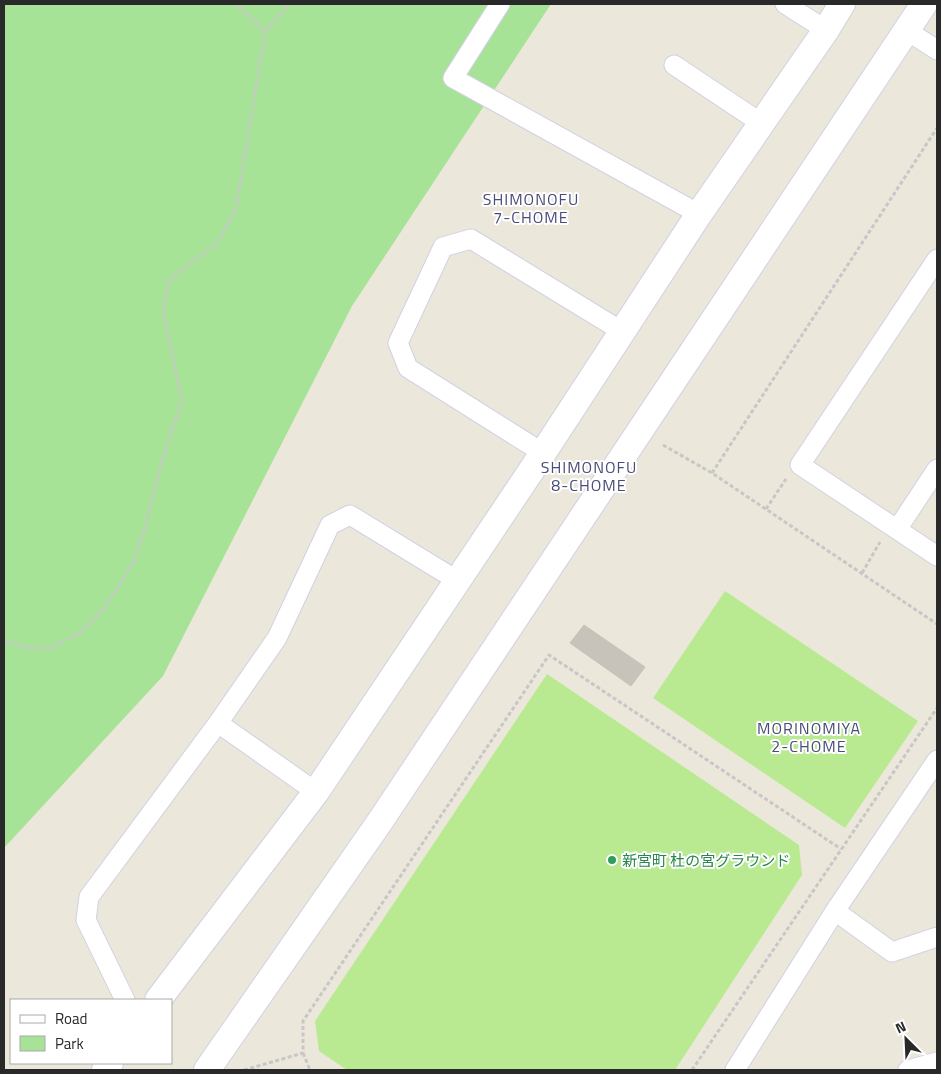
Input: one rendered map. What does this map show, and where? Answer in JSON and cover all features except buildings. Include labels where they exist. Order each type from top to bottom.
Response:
[{"type":"street","points":[[500,4],[453,78],[699,214]]},
{"type":"street","points":[[785,4],[826,30]]},
{"type":"street","points":[[159,999],[316,792],[543,453],[699,214],[842,4]]},
{"type":"street","points":[[207,1070],[381,820],[924,4]]},
{"type":"street","points":[[906,30],[937,50]]},
{"type":"street","points":[[674,65],[761,123]]},
{"type":"street","points":[[543,453],[408,368],[398,343],[443,247],[471,239],[623,332]]},
{"type":"street","points":[[937,259],[800,465],[937,556]]},
{"type":"street","points":[[894,526],[937,469]]},
{"type":"street","points":[[124,999],[86,920],[89,897],[218,722],[277,638],[330,525],[350,515],[458,580]]},
{"type":"street","points":[[218,722],[316,792]]},
{"type":"street","points":[[735,1070],[835,911],[937,760]]},
{"type":"street","points":[[835,911],[892,952],[937,937]]},
{"type":"street","points":[[908,1070],[937,1062]]},
{"type":"path","points":[[237,4],[265,32]]},
{"type":"path","points":[[4,641],[28,648],[47,649],[79,634],[102,611],[133,563],[145,528],[161,464],[182,400],[163,311],[169,280],[217,242],[236,209],[265,32],[288,4]]},
{"type":"path","points":[[712,473],[937,128]]},
{"type":"path","points":[[663,445],[712,473],[937,624]]},
{"type":"path","points":[[766,509],[793,468],[800,465]]},
{"type":"path","points":[[862,574],[894,526]]},
{"type":"path","points":[[310,1070],[303,1053],[303,1020],[549,655],[841,849]]},
{"type":"path","points":[[692,1070],[937,708]]},
{"type":"path","points":[[244,1070],[303,1053]]},
{"type":"green space","points":[[4,4],[551,4],[352,306],[163,676],[4,848]]},
{"type":"green space","points":[[725,591],[918,721],[845,828],[653,698]]},
{"type":"green space","name":"新宮町 杜の宮グラウンド","points":[[547,674],[799,845],[802,875],[675,1070],[347,1070],[319,1051],[315,1021]]},
{"type":"place","name":"新宮町 杜の宮グラウンド","points":[[612,860]]},
{"type":"district","name":"SHIMONOFU 7-CHOME","points":[[531,208]]},
{"type":"district","name":"SHIMONOFU 8-CHOME","points":[[589,476]]},
{"type":"district","name":"MORINOMIYA 2-CHOME","points":[[809,737]]}]
